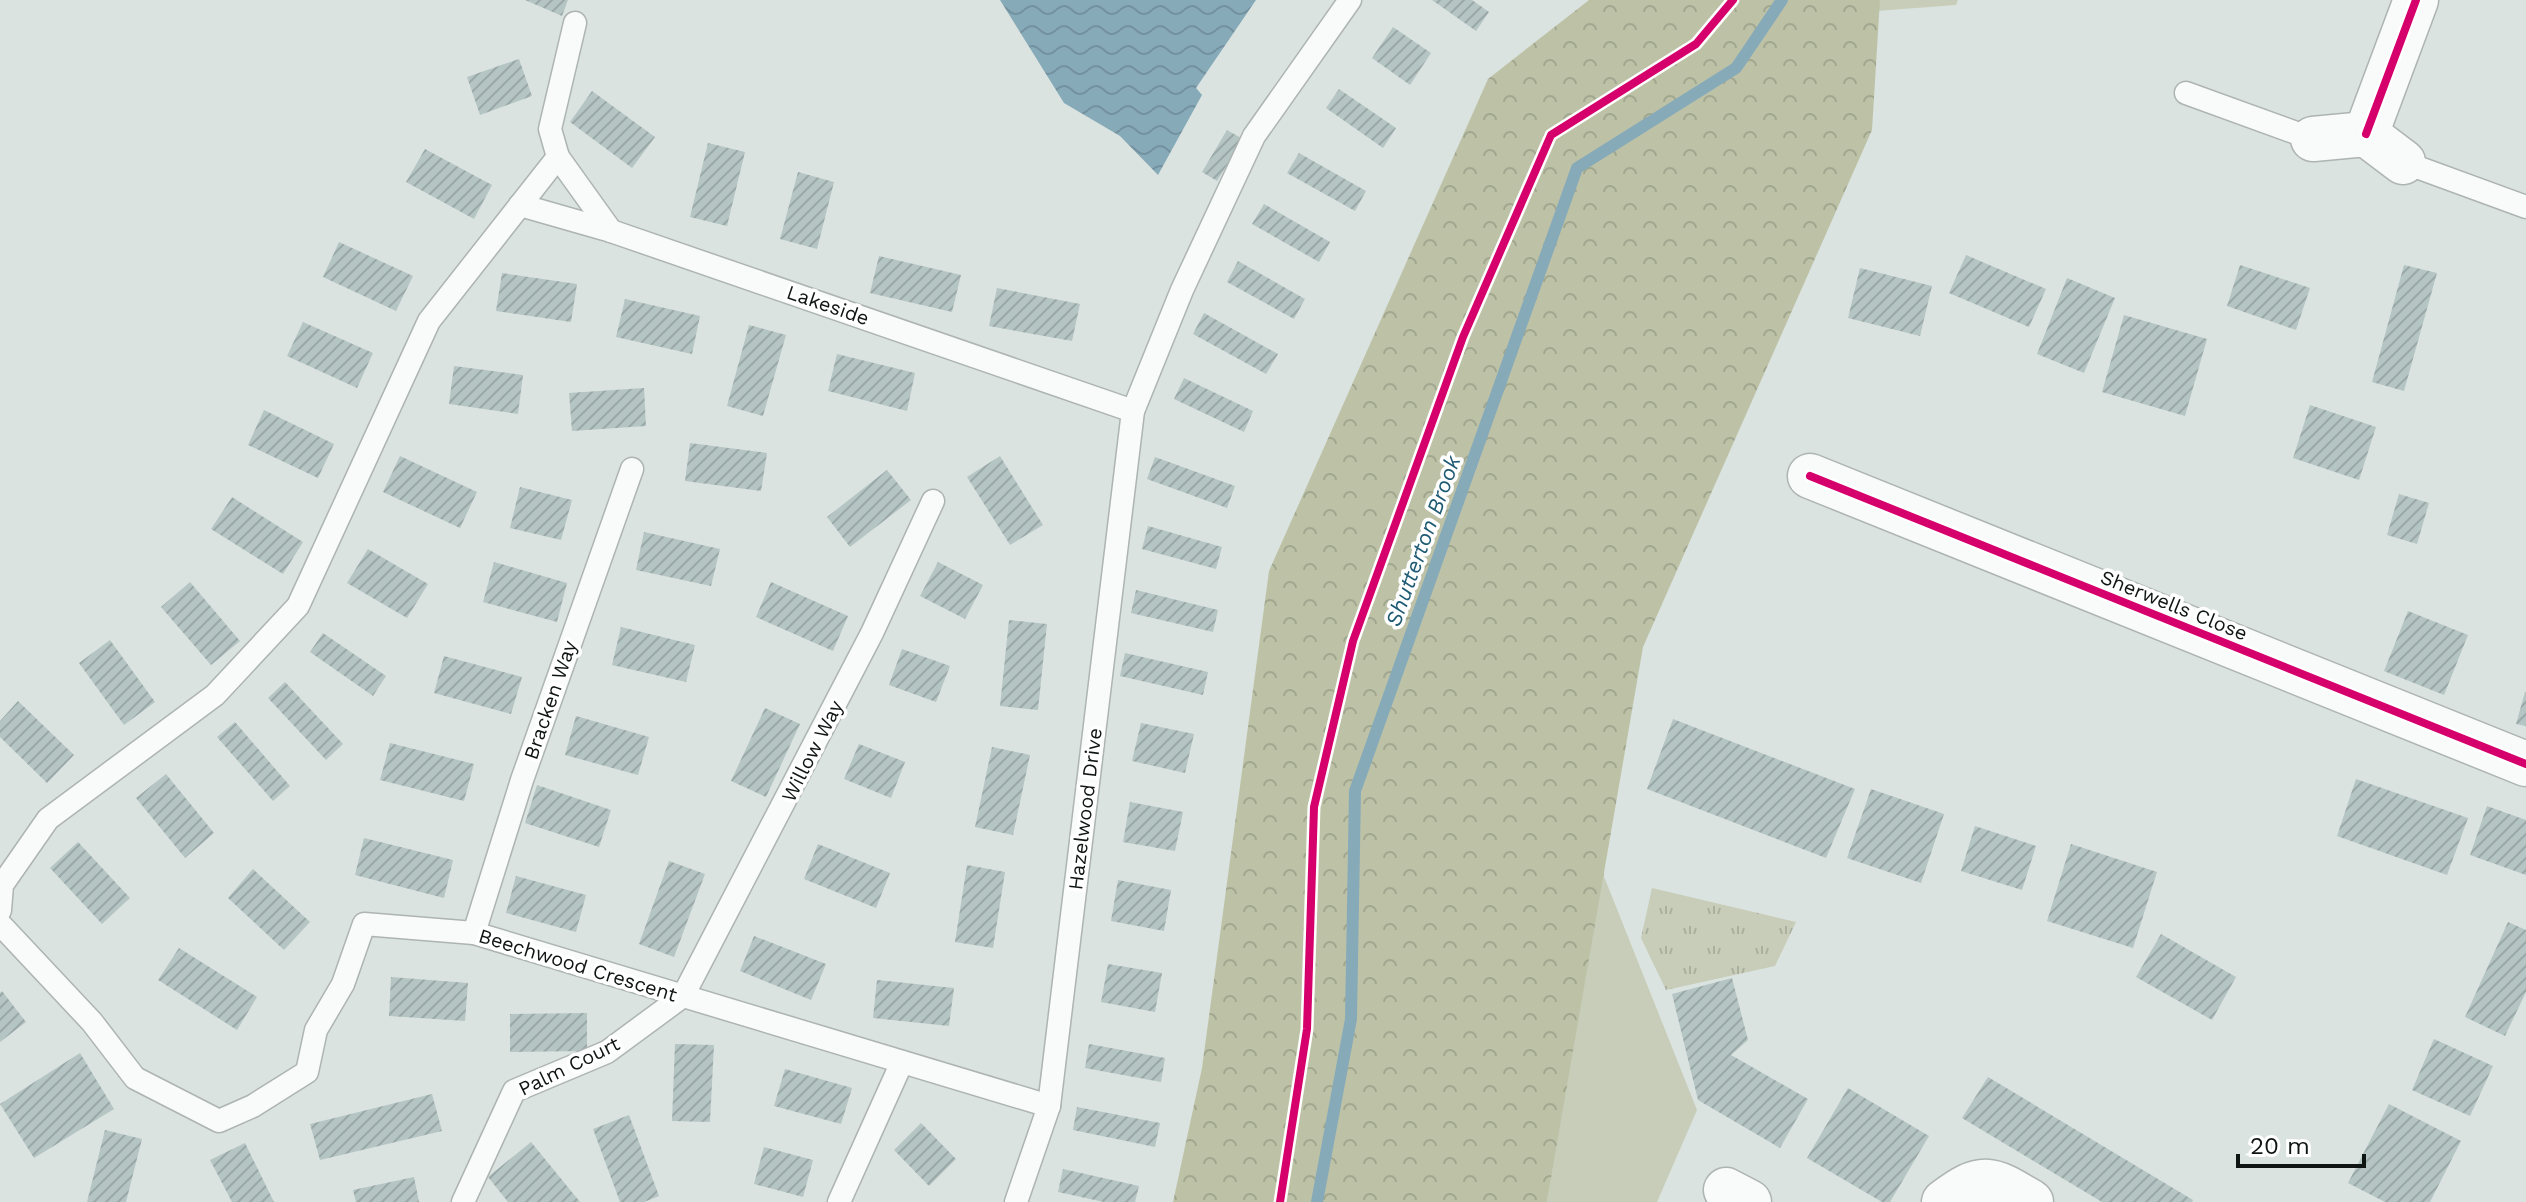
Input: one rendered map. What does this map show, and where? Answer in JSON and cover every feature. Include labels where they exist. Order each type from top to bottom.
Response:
[{"type":"street","points":[[2366,134],[2416,0]]},
{"type":"street","points":[[2313,139],[2366,134],[2403,162]]},
{"type":"street","name":"Sherwells Close","points":[[1810,476],[2526,764]]},
{"type":"street","points":[[1944,1202],[1968,1183],[1993,1180],[2031,1202]]},
{"type":"lane","name":"Hazelwood Drive","points":[[1016,1202],[1049,1106],[1133,411],[1182,290],[1254,136],[1350,0]]},
{"type":"lane","points":[[575,23],[550,129],[558,157],[611,231]]},
{"type":"lane","points":[[2186,93],[2313,139]]},
{"type":"lane","points":[[0,910],[2,885],[48,819],[215,695],[298,606],[429,321],[558,157]]},
{"type":"lane","points":[[2403,162],[2526,207]]},
{"type":"lane","name":"Lakeside","points":[[520,205],[611,231],[1133,411]]},
{"type":"lane","name":"Bracken Way","points":[[474,933],[522,780],[632,469]]},
{"type":"lane","name":"Willow Way","points":[[683,996],[872,633],[933,501]]},
{"type":"lane","name":"Beechwood Crescent","points":[[0,924],[92,1022],[135,1078],[219,1121],[253,1106],[307,1072],[316,1030],[343,984],[364,924],[474,933],[1049,1106]]},
{"type":"lane","name":"Palm Court","points":[[463,1202],[514,1091],[607,1052],[683,996]]},
{"type":"lane","points":[[839,1202],[902,1062]]},
{"type":"green space","points":[[1589,0],[1880,0],[1872,130],[1643,647],[1547,1202],[1173,1202],[1202,1068],[1269,571],[1488,79]]},
{"type":"green space","points":[[1880,0],[1958,0],[1956,5],[1876,11]]},
{"type":"green space","points":[[1603,874],[1697,1110],[1657,1202],[1547,1202]]},
{"type":"green space","points":[[1652,888],[1796,922],[1775,966],[1666,990],[1641,938]]},
{"type":"water","points":[[1000,0],[1256,0],[1196,88],[1202,95],[1158,175],[1120,136],[1064,103]]},
{"type":"building","points":[[525,0],[568,0],[562,16]]},
{"type":"building","points":[[1432,0],[1472,0],[1489,12],[1476,31]]},
{"type":"building","points":[[1393,27],[1431,53],[1410,85],[1372,58]]},
{"type":"building","points":[[519,59],[532,96],[480,115],[467,77]]},
{"type":"building","points":[[1339,89],[1396,128],[1383,148],[1326,108]]},
{"type":"building","points":[[592,91],[655,137],[632,168],[570,122]]},
{"type":"building","points":[[1227,130],[1243,139],[1217,181],[1202,172]]},
{"type":"building","points":[[708,143],[745,152],[727,226],[690,217]]},
{"type":"building","points":[[425,149],[492,185],[474,219],[406,182]]},
{"type":"building","points":[[1299,153],[1366,191],[1355,211],[1287,173]]},
{"type":"building","points":[[798,172],[834,182],[817,249],[780,239]]},
{"type":"building","points":[[1264,204],[1330,242],[1319,262],[1252,224]]},
{"type":"building","points":[[339,242],[413,276],[396,311],[323,277]]},
{"type":"building","points":[[1966,255],[2046,289],[2029,327],[1949,293]]},
{"type":"building","points":[[879,256],[961,275],[952,312],[870,293]]},
{"type":"building","points":[[1238,261],[1305,299],[1294,319],[1227,282]]},
{"type":"building","points":[[2240,265],[2310,288],[2296,330],[2227,306]]},
{"type":"building","points":[[2404,265],[2437,273],[2404,391],[2372,382]]},
{"type":"building","points":[[1860,268],[1932,286],[1920,336],[1848,318]]},
{"type":"building","points":[[502,273],[577,284],[571,322],[496,311]]},
{"type":"building","points":[[2067,278],[2115,298],[2084,373],[2037,354]]},
{"type":"building","points":[[997,288],[1080,304],[1072,341],[989,326]]},
{"type":"building","points":[[625,299],[700,316],[692,354],[616,337]]},
{"type":"building","points":[[1204,313],[1278,354],[1266,374],[1193,334]]},
{"type":"building","points":[[2124,315],[2207,339],[2185,416],[2102,392]]},
{"type":"building","points":[[303,322],[373,353],[357,388],[287,356]]},
{"type":"building","points":[[749,325],[786,335],[763,416],[727,406]]},
{"type":"building","points":[[837,354],[915,373],[907,411],[828,391]]},
{"type":"building","points":[[454,366],[523,375],[518,414],[449,404]]},
{"type":"building","points":[[1184,378],[1253,411],[1244,432],[1174,399]]},
{"type":"building","points":[[644,388],[646,426],[572,431],[569,393]]},
{"type":"building","points":[[2310,405],[2376,427],[2359,480],[2293,458]]},
{"type":"building","points":[[264,410],[334,444],[318,478],[248,445]]},
{"type":"building","points":[[690,443],[767,453],[761,491],[685,481]]},
{"type":"building","points":[[400,456],[477,492],[460,528],[383,492]]},
{"type":"building","points":[[1000,456],[1043,525],[1010,545],[967,477]]},
{"type":"building","points":[[1155,457],[1235,486],[1227,508],[1147,479]]},
{"type":"building","points":[[887,470],[911,500],[850,547],[827,517]]},
{"type":"building","points":[[520,487],[572,500],[561,540],[510,528]]},
{"type":"building","points":[[2399,494],[2429,503],[2417,544],[2387,535]]},
{"type":"building","points":[[232,497],[303,542],[283,574],[211,529]]},
{"type":"building","points":[[1148,526],[1222,547],[1216,569],[1142,549]]},
{"type":"building","points":[[644,532],[720,549],[711,586],[636,570]]},
{"type":"building","points":[[368,549],[428,584],[407,618],[347,583]]},
{"type":"building","points":[[494,562],[567,583],[557,622],[483,602]]},
{"type":"building","points":[[938,562],[983,585],[965,619],[920,596]]},
{"type":"building","points":[[190,582],[240,641],[211,665],[161,607]]},
{"type":"building","points":[[771,582],[848,616],[833,651],[756,617]]},
{"type":"building","points":[[1136,590],[1218,610],[1213,632],[1131,613]]},
{"type":"building","points":[[2408,611],[2468,635],[2444,695],[2384,671]]},
{"type":"building","points":[[1009,620],[1047,624],[1038,710],[1000,706]]},
{"type":"building","points":[[621,627],[695,645],[686,682],[612,665]]},
{"type":"building","points":[[323,633],[386,676],[373,696],[310,652]]},
{"type":"building","points":[[110,640],[155,702],[124,725],[79,663]]},
{"type":"building","points":[[902,649],[950,666],[936,702],[889,685]]},
{"type":"building","points":[[1125,653],[1208,672],[1203,695],[1120,676]]},
{"type":"building","points":[[444,656],[522,677],[511,714],[434,693]]},
{"type":"building","points":[[285,682],[343,744],[326,760],[268,698]]},
{"type":"building","points":[[2526,692],[2526,726],[2516,724]]},
{"type":"building","points":[[18,701],[74,755],[47,783],[0,737],[0,721]]},
{"type":"building","points":[[765,708],[800,724],[766,797],[731,781]]},
{"type":"building","points":[[576,716],[649,737],[638,775],[565,755]]},
{"type":"building","points":[[1673,719],[1855,789],[1826,858],[1647,789]]},
{"type":"building","points":[[235,722],[290,786],[273,801],[217,737]]},
{"type":"building","points":[[1141,723],[1194,734],[1185,773],[1132,761]]},
{"type":"building","points":[[390,743],[474,764],[464,801],[380,780]]},
{"type":"building","points":[[859,744],[905,762],[891,798],[844,779]]},
{"type":"building","points":[[992,747],[1030,755],[1013,835],[975,827]]},
{"type":"building","points":[[166,774],[214,833],[185,858],[136,798]]},
{"type":"building","points":[[2356,779],[2468,818],[2447,875],[2337,836]]},
{"type":"building","points":[[537,785],[611,810],[599,847],[525,823]]},
{"type":"building","points":[[1871,789],[1944,814],[1921,883],[1847,858]]},
{"type":"building","points":[[1130,802],[1183,812],[1175,851],[1123,842]]},
{"type":"building","points":[[2487,806],[2526,820],[2526,875],[2470,855]]},
{"type":"building","points":[[1975,826],[2036,846],[2022,890],[1961,871]]},
{"type":"building","points":[[364,838],[453,860],[444,898],[355,875]]},
{"type":"building","points":[[78,842],[130,898],[102,924],[50,868]]},
{"type":"building","points":[[818,844],[890,873],[876,908],[804,879]]},
{"type":"building","points":[[2071,844],[2157,872],[2133,948],[2047,921]]},
{"type":"building","points":[[669,861],[705,874],[674,957],[639,944]]},
{"type":"building","points":[[967,865],[1005,872],[993,948],[955,942]]},
{"type":"building","points":[[253,869],[310,922],[284,950],[228,898]]},
{"type":"building","points":[[516,876],[586,895],[576,932],[506,913]]},
{"type":"building","points":[[1118,880],[1171,890],[1164,931],[1111,921]]},
{"type":"building","points":[[2508,922],[2526,930],[2526,992],[2505,1036],[2465,1017]]},
{"type":"building","points":[[2161,934],[2236,977],[2212,1020],[2136,977]]},
{"type":"building","points":[[754,936],[826,964],[811,1000],[740,971]]},
{"type":"building","points":[[179,948],[257,997],[237,1030],[158,980]]},
{"type":"building","points":[[1108,964],[1162,973],[1155,1012],[1101,1002]]},
{"type":"building","points":[[391,977],[468,983],[465,1021],[389,1016]]},
{"type":"building","points":[[1732,978],[1748,1040],[1731,1055],[1808,1099],[1780,1148],[1698,1100],[1672,994]]},
{"type":"building","points":[[877,980],[954,988],[949,1026],[873,1018]]},
{"type":"building","points":[[2,991],[26,1022],[0,1042],[0,993]]},
{"type":"building","points":[[587,1013],[587,1051],[510,1052],[510,1014]]},
{"type":"building","points":[[2434,1039],[2493,1066],[2470,1116],[2412,1090]]},
{"type":"building","points":[[675,1044],[714,1045],[710,1122],[672,1121]]},
{"type":"building","points":[[1089,1044],[1165,1058],[1161,1082],[1085,1068]]},
{"type":"building","points":[[80,1053],[114,1109],[34,1158],[0,1104]]},
{"type":"building","points":[[785,1069],[852,1088],[841,1124],[774,1106]]},
{"type":"building","points":[[1988,1077],[2192,1202],[2102,1202],[1962,1118]]},
{"type":"building","points":[[1848,1088],[1929,1136],[1890,1202],[1882,1202],[1807,1158]]},
{"type":"building","points":[[432,1094],[442,1131],[320,1160],[310,1124]]},
{"type":"building","points":[[2389,1104],[2461,1141],[2430,1202],[2385,1202],[2348,1183]]},
{"type":"building","points":[[1077,1107],[1160,1123],[1155,1147],[1073,1130]]},
{"type":"building","points":[[629,1115],[659,1196],[644,1202],[620,1202],[593,1129]]},
{"type":"building","points":[[921,1123],[956,1159],[929,1186],[894,1150]]},
{"type":"building","points":[[105,1130],[142,1139],[126,1202],[87,1202]]},
{"type":"building","points":[[531,1142],[580,1202],[508,1202],[488,1177]]},
{"type":"building","points":[[245,1143],[274,1202],[232,1202],[210,1160]]},
{"type":"building","points":[[764,1147],[813,1160],[803,1197],[754,1184]]},
{"type":"building","points":[[1063,1169],[1139,1186],[1135,1202],[1104,1202],[1058,1192]]},
{"type":"building","points":[[414,1177],[419,1202],[356,1202],[353,1190]]},
{"type":"waterway","name":"Shutterton Brook","points":[[1317,1202],[1351,1019],[1355,791],[1577,168],[1736,68],[1782,0]]},
{"type":"cycle path","points":[[1280,1202],[1307,1029],[1314,807],[1353,641],[1463,337],[1551,135],[1696,44],[1733,0]]},
{"type":"cycle path","points":[[2366,134],[2416,0]]},
{"type":"cycle path","points":[[1810,476],[2526,764]]}]
